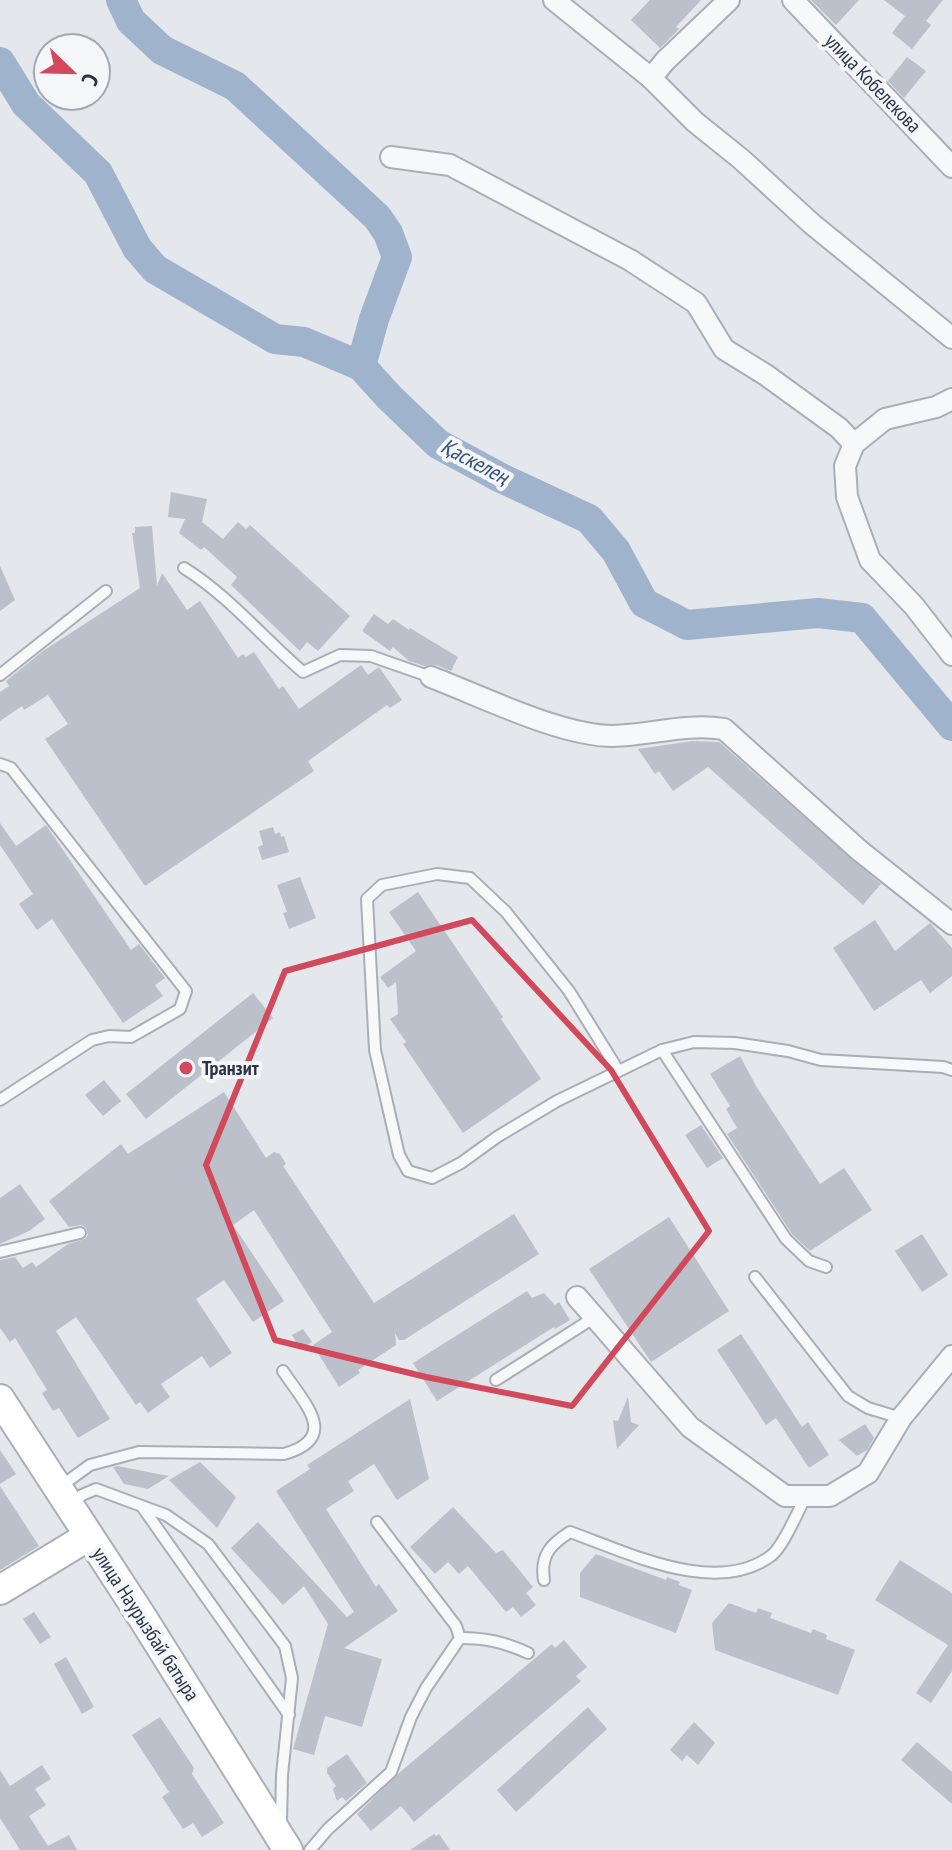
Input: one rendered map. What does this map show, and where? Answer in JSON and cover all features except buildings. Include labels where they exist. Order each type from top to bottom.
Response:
[{"type":"main road","name":"улица Наурызбай батыра","points":[[0,1400],[284,1844]]},
{"type":"main road","points":[[0,1590],[89,1536]]},
{"type":"street","points":[[554,0],[651,78],[695,122],[812,224],[952,338]]},
{"type":"street","points":[[651,78],[729,0]]},
{"type":"street","name":"улица Кобелекова","points":[[793,0],[952,167]]},
{"type":"street","points":[[391,157],[450,165],[630,260],[696,303],[724,349],[839,428],[854,444]]},
{"type":"street","points":[[952,399],[936,407],[885,419],[854,444],[845,466],[847,497],[870,560],[914,606],[952,655]]},
{"type":"street","points":[[431,677],[571,731],[612,736],[701,725],[724,729],[860,851],[952,924]]},
{"type":"street","points":[[577,1297],[690,1427],[785,1496],[830,1496],[868,1473],[901,1418],[952,1356]]},
{"type":"lane","points":[[184,568],[214,586],[264,638],[303,672],[340,655],[371,656],[431,677]]},
{"type":"lane","points":[[0,675],[106,591]]},
{"type":"lane","points":[[0,764],[11,768],[186,991],[180,1009],[131,1037],[109,1036],[92,1040],[0,1100]]},
{"type":"lane","points":[[618,1070],[569,991],[506,912],[470,878],[437,874],[382,885],[367,899],[375,1050],[399,1155],[408,1171],[432,1178],[461,1163],[557,1101],[662,1050],[694,1042],[735,1043],[788,1051],[821,1060],[882,1062],[952,1070]]},
{"type":"lane","points":[[662,1050],[786,1239],[809,1261],[826,1267]]},
{"type":"lane","points":[[0,1252],[80,1233]]},
{"type":"lane","points":[[755,1277],[848,1396],[868,1408],[901,1418]]},
{"type":"lane","points":[[496,1380],[595,1317]]},
{"type":"lane","points":[[64,1497],[90,1465],[139,1452],[284,1454],[300,1449],[309,1443],[315,1426],[308,1408],[283,1371]]},
{"type":"lane","points":[[64,1497],[82,1495],[96,1489],[166,1515],[208,1544],[285,1646],[292,1678],[282,1775],[284,1844]]},
{"type":"lane","points":[[544,1580],[542,1565],[551,1543],[570,1532],[699,1573],[743,1572],[774,1554],[806,1496]]},
{"type":"lane","points":[[143,1508],[289,1715]]},
{"type":"lane","points":[[310,1850],[328,1829],[391,1772],[416,1707],[460,1638],[456,1626],[377,1522]]},
{"type":"lane","points":[[460,1638],[486,1638],[528,1653]]},
{"type":"highlighted area","points":[[472,920],[611,1070],[709,1231],[572,1406],[426,1377],[275,1340],[206,1165],[285,971]]},
{"type":"waterway","points":[[121,0],[131,21],[162,50],[235,86],[377,217],[388,233],[397,257],[361,366]]},
{"type":"waterway","name":"Қаскелең","points":[[0,62],[26,104],[98,173],[137,248],[155,269],[275,339],[304,342],[361,366],[438,444],[501,478],[589,519],[616,551],[644,603],[687,625],[818,613],[862,618],[952,726]]},
{"type":"place","name":"Транзит","points":[[186,1068]]}]
